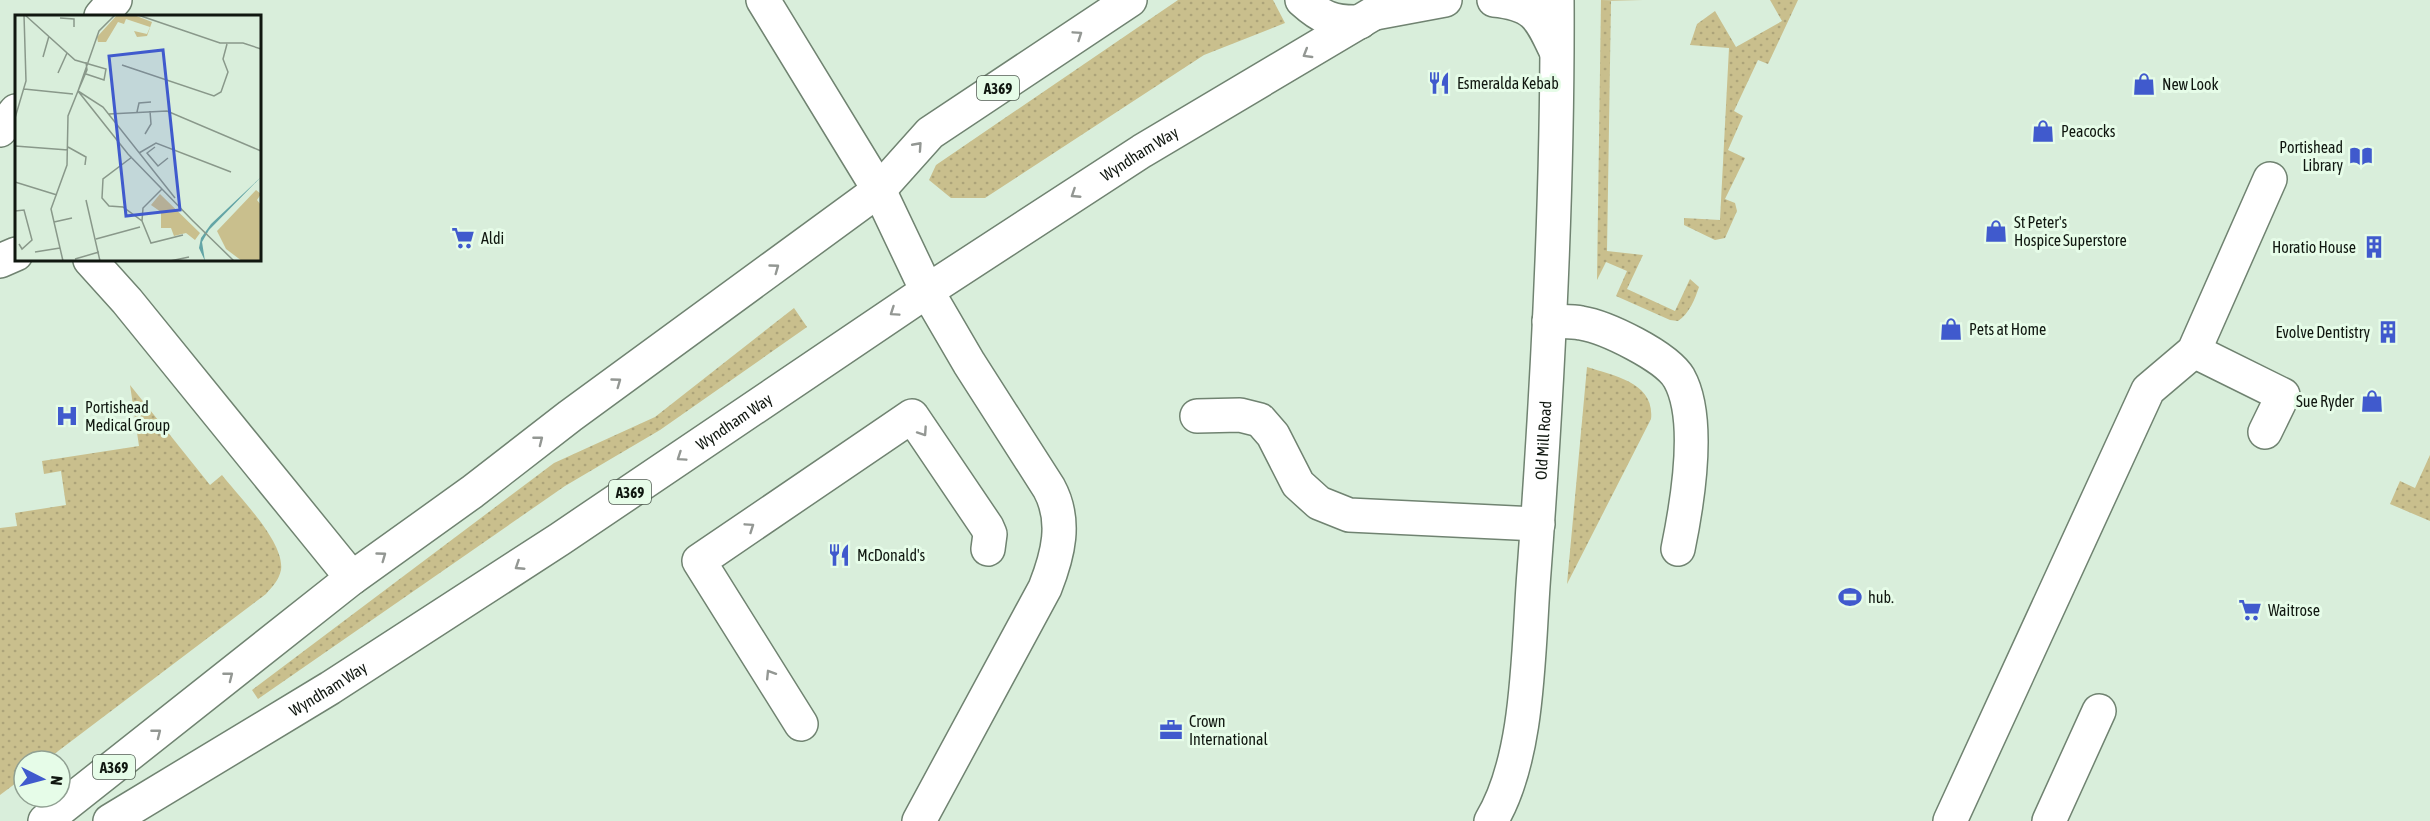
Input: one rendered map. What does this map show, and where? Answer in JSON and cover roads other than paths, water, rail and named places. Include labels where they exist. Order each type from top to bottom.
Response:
[{"type":"main road","points":[[102,15],[115,0]]},
{"type":"main road","points":[[763,0],[879,190],[927,291],[969,363],[1049,488],[1058,509],[1057,554],[1045,588],[919,821]]},
{"type":"main road","name":"A369","points":[[45,821],[352,578],[879,190],[930,133],[1130,0]]},
{"type":"main road","points":[[1302,0],[1318,15],[1332,20],[1445,0]]},
{"type":"main road","name":"Old Mill Road","points":[[1494,0],[1518,4],[1541,19],[1557,53]]},
{"type":"main road","name":"Old Mill Road","points":[[1491,821],[1511,775],[1521,732],[1538,524],[1549,321],[1557,0]]},
{"type":"main road","name":"Wyndham Way","points":[[110,821],[330,688],[530,558],[927,291],[1142,151],[1377,12]]},
{"type":"main road","points":[[0,130],[15,112]]},
{"type":"main road","points":[[1950,821],[2148,390],[2194,351],[2270,179]]},
{"type":"main road","points":[[0,261],[15,254]]},
{"type":"main road","points":[[91,261],[127,301],[352,578]]},
{"type":"main road","points":[[1549,321],[1581,323],[1619,337],[1655,355],[1672,369],[1680,380],[1688,415],[1690,469],[1686,511],[1678,549]]},
{"type":"main road","points":[[2194,351],[2283,395],[2265,432]]},
{"type":"main road","points":[[1197,416],[1240,415],[1260,420],[1273,435],[1298,484],[1319,503],[1349,515],[1538,524]]},
{"type":"main road","points":[[801,724],[699,561],[912,416],[987,527],[990,534],[988,549]]},
{"type":"main road","points":[[2049,821],[2099,711]]},
{"type":"place","name":"Esmeralda Kebab","points":[[1439,83]]},
{"type":"place","name":"New Look","points":[[2144,84]]},
{"type":"place","name":"Peacocks","points":[[2043,131]]},
{"type":"place","name":"Portishead Library","points":[[2361,156]]},
{"type":"place","name":"St Peter's Hospice Superstore","points":[[1996,231]]},
{"type":"place","name":"Aldi","points":[[463,238]]},
{"type":"place","name":"Horatio House","points":[[2374,247]]},
{"type":"place","name":"Pets at Home","points":[[1951,329]]},
{"type":"place","name":"Evolve Dentistry","points":[[2388,332]]},
{"type":"place","name":"Sue Ryder","points":[[2372,401]]},
{"type":"place","name":"Portishead Medical Group","points":[[67,416]]},
{"type":"place","name":"McDonald's","points":[[839,555]]},
{"type":"place","name":"hub.","points":[[1850,597]]},
{"type":"place","name":"Waitrose","points":[[2250,610]]},
{"type":"place","name":"Crown International","points":[[1171,730]]}]
